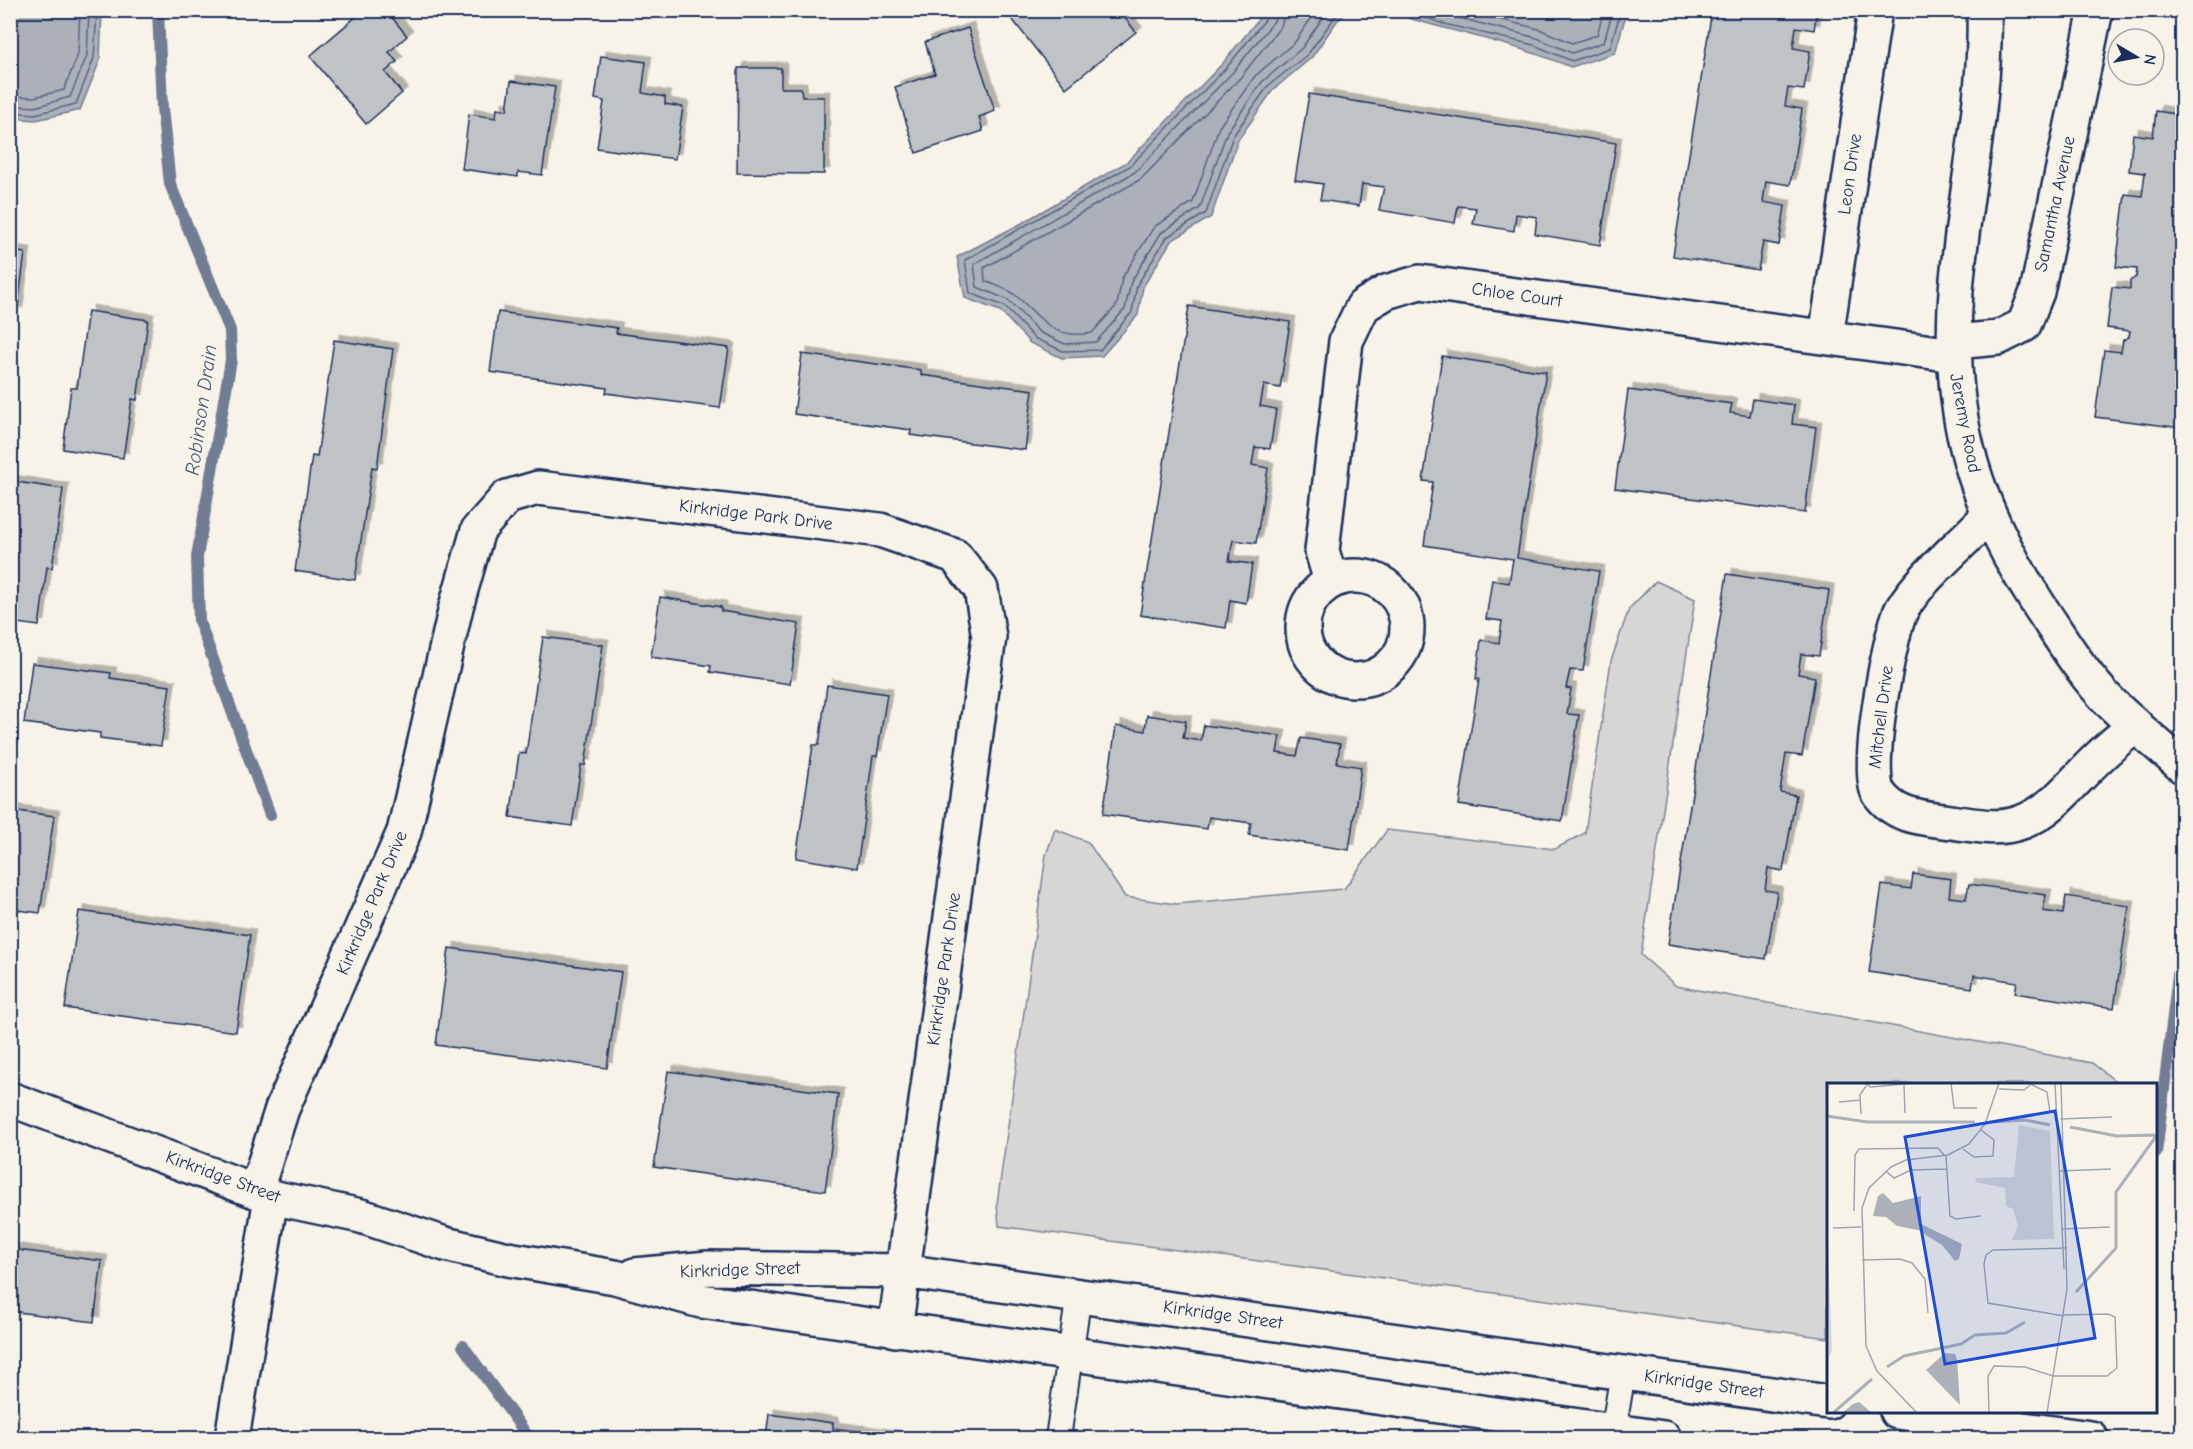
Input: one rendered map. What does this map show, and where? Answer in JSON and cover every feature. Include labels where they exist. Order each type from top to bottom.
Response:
[{"type":"street","name":"Leon Drive","points":[[1826,338],[1875,10]]},
{"type":"street","name":"Jeremy Road","points":[[1984,10],[1981,85],[1956,291],[1954,371],[1968,458],[1988,516],[2023,583],[2074,658],[2110,703],[2182,766]]},
{"type":"street","name":"Samantha Avenue","points":[[1955,348],[1998,338],[2024,325],[2037,292],[2096,10]]},
{"type":"street","name":"Chloe Court","points":[[1331,581],[1322,551],[1346,341],[1363,306],[1386,292],[1420,282],[1826,338],[1955,348]]},
{"type":"street","name":"Kirkridge Park Drive","points":[[232,1438],[264,1194],[282,1109],[404,832],[456,607],[478,530],[507,497],[538,488],[880,530],[955,556],[981,590],[989,637],[895,1330]]},
{"type":"street","name":"Mitchell Drive","points":[[1988,516],[1913,592],[1901,611],[1893,631],[1874,754],[1874,777],[1878,791],[1888,803],[1906,816],[1999,828],[2024,822],[2050,805],[2136,725]]},
{"type":"street","name":"Kirkridge Street","points":[[10,1099],[264,1194],[361,1216],[445,1244],[508,1259],[615,1277],[701,1301],[1072,1353],[1613,1435],[1664,1438]]},
{"type":"street","name":"Kirkridge Street","points":[[615,1277],[708,1268],[903,1271],[1079,1294],[1827,1402]]},
{"type":"street","points":[[1904,1413],[2091,1438]]},
{"type":"lane","points":[[1058,1438],[1079,1294]]},
{"type":"lane","points":[[1613,1435],[1623,1373]]},
{"type":"shaded area","points":[[1656,581],[1695,599],[1641,955],[1676,986],[2092,1063],[2118,1083],[1827,1083],[1827,1338],[999,1226],[997,1204],[1046,855],[1055,829],[1088,842],[1125,897],[1177,904],[1344,889],[1387,830],[1555,849],[1585,833],[1611,661],[1629,609]]},
{"type":"water","points":[[10,11],[102,11],[100,60],[80,110],[36,120],[11,118]]},
{"type":"water","points":[[1265,11],[1349,11],[1337,21],[1312,57],[1273,90],[1238,140],[1211,217],[1171,241],[1143,287],[1138,315],[1102,356],[1062,358],[1030,343],[1000,311],[965,298],[957,257],[1022,223],[1127,162],[1223,63]]},
{"type":"water","points":[[1385,11],[1627,11],[1615,53],[1571,67],[1502,44]]},
{"type":"building","points":[[364,10],[386,10],[407,36],[389,52],[397,62],[385,72],[402,93],[366,124],[310,56]]},
{"type":"building","points":[[1005,10],[1119,10],[1136,32],[1066,88]]},
{"type":"building","points":[[1712,10],[1817,10],[1814,30],[1796,27],[1793,48],[1810,51],[1804,90],[1788,88],[1785,106],[1802,109],[1790,185],[1766,181],[1763,202],[1785,206],[1779,245],[1763,242],[1758,270],[1673,256]]},
{"type":"building","points":[[968,28],[995,111],[979,117],[983,131],[916,153],[895,87],[935,74],[925,42]]},
{"type":"building","points":[[601,56],[646,62],[642,93],[665,97],[665,104],[683,107],[675,159],[597,148],[604,101],[595,99]]},
{"type":"building","points":[[738,68],[781,68],[781,88],[801,88],[802,97],[824,97],[824,174],[737,173]]},
{"type":"building","points":[[511,81],[555,87],[542,175],[518,172],[518,177],[462,169],[469,114],[496,118],[497,108],[507,110]]},
{"type":"building","points":[[1309,94],[1616,143],[1600,245],[1535,234],[1537,217],[1516,214],[1514,231],[1473,224],[1476,208],[1458,206],[1455,223],[1379,210],[1384,187],[1362,184],[1359,206],[1320,200],[1323,184],[1295,180]]},
{"type":"building","points":[[2156,111],[2182,115],[2182,428],[2095,417],[2104,350],[2121,352],[2123,340],[2129,337],[2130,331],[2107,328],[2112,287],[2130,289],[2130,281],[2136,277],[2137,269],[2116,267],[2125,194],[2142,196],[2145,173],[2129,171],[2133,134],[2153,137]]},
{"type":"building","points":[[10,251],[25,253],[17,313],[10,312]]},
{"type":"building","points":[[1189,306],[1290,322],[1280,388],[1264,385],[1260,406],[1276,409],[1270,449],[1255,447],[1252,465],[1268,468],[1256,543],[1233,540],[1229,561],[1252,564],[1246,603],[1230,600],[1226,628],[1140,615]]},
{"type":"building","points":[[88,311],[148,320],[137,400],[132,399],[123,458],[63,449],[71,388],[77,388]]},
{"type":"building","points":[[498,312],[617,328],[616,333],[729,348],[720,408],[606,393],[607,388],[490,372]]},
{"type":"building","points":[[334,340],[393,349],[377,468],[372,467],[355,580],[295,571],[312,456],[317,457]]},
{"type":"building","points":[[802,354],[921,370],[921,375],[1033,390],[1025,450],[910,435],[911,430],[794,414]]},
{"type":"building","points":[[1442,356],[1546,372],[1517,558],[1599,571],[1583,671],[1570,670],[1566,688],[1571,689],[1567,714],[1579,715],[1562,821],[1459,805],[1479,679],[1476,679],[1481,640],[1499,643],[1502,621],[1486,619],[1492,580],[1509,583],[1513,559],[1424,545],[1433,482],[1423,481]]},
{"type":"building","points":[[1628,390],[1732,404],[1730,413],[1750,416],[1753,399],[1794,405],[1792,424],[1816,427],[1805,513],[1615,488]]},
{"type":"building","points":[[10,481],[63,489],[52,568],[47,567],[39,626],[10,622]]},
{"type":"building","points":[[1727,574],[1829,590],[1819,656],[1801,654],[1798,674],[1815,677],[1802,756],[1786,754],[1780,792],[1796,795],[1783,871],[1768,868],[1765,890],[1777,892],[1766,959],[1668,944]]},
{"type":"building","points":[[660,597],[721,607],[721,611],[799,624],[790,684],[710,672],[711,666],[651,657]]},
{"type":"building","points":[[543,637],[603,645],[585,765],[581,765],[572,826],[510,817],[519,753],[526,754]]},
{"type":"building","points":[[32,663],[111,673],[110,678],[170,686],[161,746],[100,738],[100,733],[24,723]]},
{"type":"building","points":[[827,685],[887,694],[877,756],[873,756],[857,868],[796,858],[813,745],[819,745]]},
{"type":"building","points":[[1147,715],[1186,721],[1183,738],[1201,741],[1204,725],[1280,736],[1277,753],[1297,756],[1301,738],[1340,744],[1337,763],[1361,767],[1349,850],[1249,835],[1251,823],[1209,817],[1207,829],[1103,814],[1116,726],[1145,731]]},
{"type":"building","points":[[10,810],[54,816],[40,913],[10,909]]},
{"type":"building","points":[[1913,874],[1951,879],[1949,897],[1966,899],[1969,884],[2046,895],[2043,911],[2063,914],[2066,896],[2129,906],[2114,1008],[2015,993],[2017,982],[1974,975],[1972,988],[1869,972],[1882,885],[1911,889]]},
{"type":"building","points":[[79,911],[250,935],[236,1032],[65,1008]]},
{"type":"building","points":[[449,948],[621,972],[607,1068],[436,1045]]},
{"type":"building","points":[[668,1071],[838,1094],[825,1191],[654,1167]]},
{"type":"building","points":[[10,1249],[102,1261],[94,1322],[10,1311]]},
{"type":"building","points":[[769,1414],[833,1423],[833,1428],[908,1438],[766,1438]]},
{"type":"waterway","name":"Robinson Drain","points":[[158,10],[162,108],[170,184],[230,330],[231,360],[197,557],[199,621],[270,815]]},
{"type":"waterway","points":[[2157,1145],[2182,943]]},
{"type":"waterway","name":"Robinson Drain","points":[[463,1346],[529,1438]]}]
